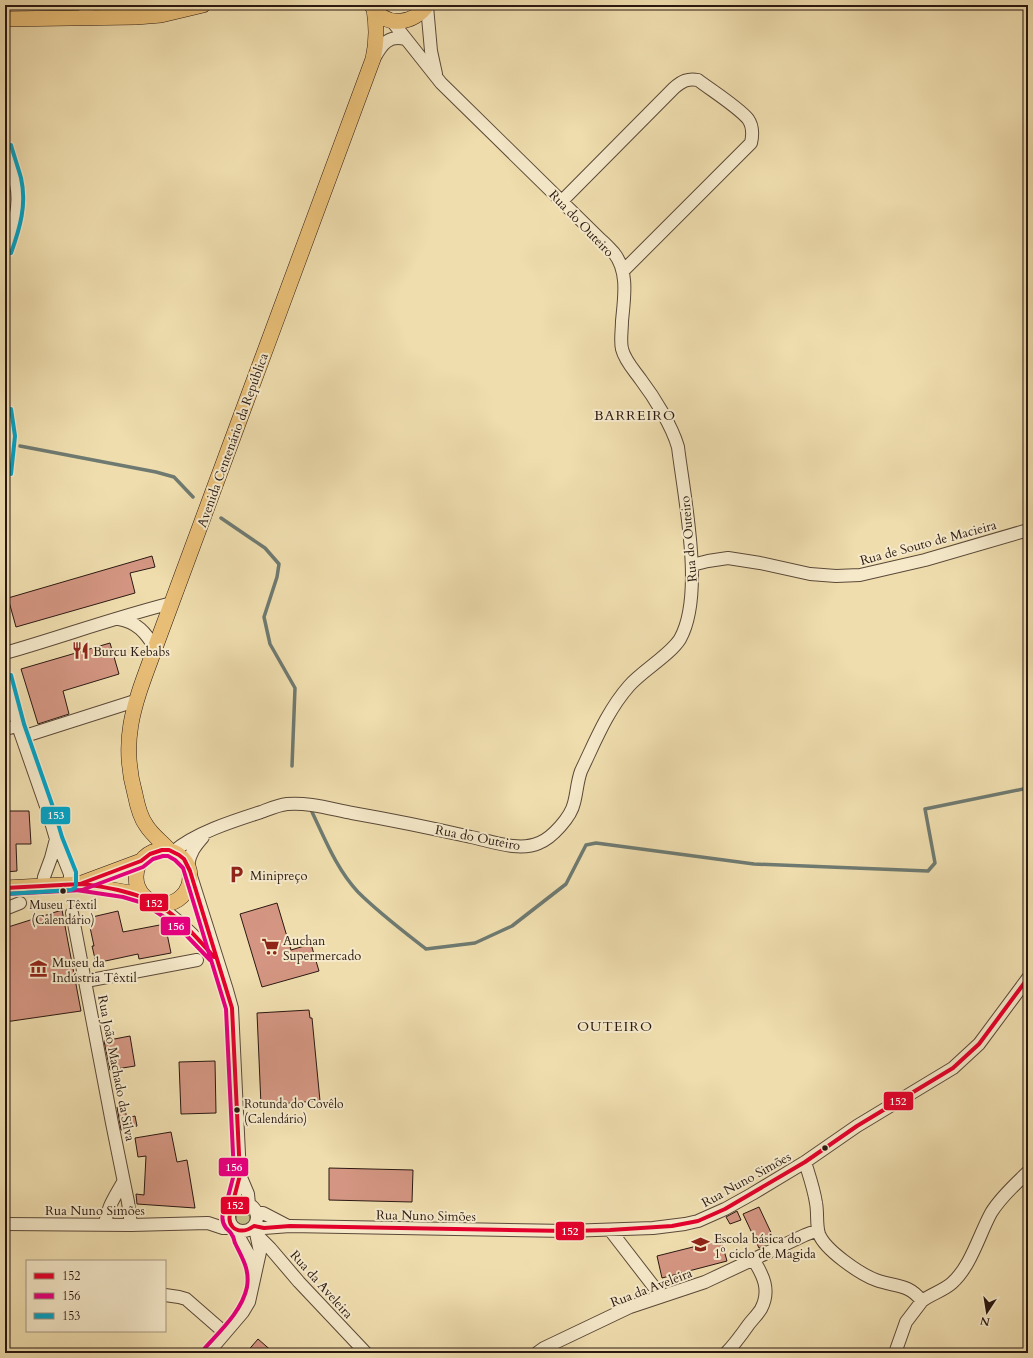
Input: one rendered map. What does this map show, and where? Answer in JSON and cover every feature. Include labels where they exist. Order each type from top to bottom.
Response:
[{"type":"main road","points":[[5,19],[87,11],[136,17],[161,15],[203,5]]},
{"type":"main road","points":[[390,20],[401,21],[411,19],[420,14],[427,5]]},
{"type":"main road","name":"Rua do Outeiro","points":[[373,7],[382,16],[390,20]]},
{"type":"main road","name":"Avenida Centenário da República","points":[[171,851],[146,825],[133,789],[129,763],[129,740],[132,714],[135,702],[374,59],[377,41],[377,26],[373,7]]},
{"type":"main road","name":"Avenida Centenário da República","points":[[143,859],[146,825]]},
{"type":"main road","points":[[5,888],[75,884],[130,893],[151,901],[169,904],[180,899],[190,885],[189,871],[184,859],[171,851],[156,851],[143,859],[75,884]]},
{"type":"main road","points":[[143,859],[136,876],[137,884],[140,892],[151,901]]},
{"type":"street","points":[[427,5],[430,51],[437,77]]},
{"type":"street","name":"Rua do Outeiro","points":[[171,851],[208,832],[236,820],[285,804],[313,805],[511,845],[530,846],[539,843],[547,838],[570,814],[574,804],[581,771],[618,699],[630,685],[672,648],[681,636],[688,620],[692,565],[679,454],[674,434],[642,380],[626,359],[622,350],[621,339],[624,288],[623,271],[614,254],[437,77],[390,20]]},
{"type":"street","name":"Avenida Centenário da República","points":[[374,59],[381,45],[390,39],[398,37],[405,39]]},
{"type":"street","points":[[562,201],[674,88],[686,80],[698,80],[741,112],[748,119],[753,134],[751,143],[623,271]]},
{"type":"street","points":[[5,147],[16,184],[17,197],[15,222],[5,251]]},
{"type":"street","points":[[5,410],[9,436],[5,473]]},
{"type":"street","name":"Rua de Souto de Macieira","points":[[692,565],[728,558],[760,563],[810,574],[836,576],[860,575],[925,560],[1028,530]]},
{"type":"street","points":[[5,653],[141,611],[172,603]]},
{"type":"street","points":[[119,619],[133,623],[141,628],[155,648]]},
{"type":"street","points":[[5,676],[20,732],[56,839],[75,884]]},
{"type":"street","points":[[5,729],[20,732],[135,702]]},
{"type":"street","name":"Rua do Outeiro","points":[[189,871],[190,855],[196,845],[208,832]]},
{"type":"street","points":[[43,885],[44,877],[56,839]]},
{"type":"street","points":[[189,871],[228,990],[232,1008],[240,1174],[228,1221],[236,1229],[252,1262],[255,1276]]},
{"type":"street","points":[[151,901],[174,916],[217,960]]},
{"type":"street","points":[[5,909],[20,903]]},
{"type":"street","name":"Rua João Machado da Silva","points":[[72,913],[128,1202],[131,1225]]},
{"type":"street","points":[[86,981],[196,960]]},
{"type":"street","name":"Rua Nuno Simões","points":[[256,1232],[269,1231],[276,1226],[567,1231],[610,1230],[672,1226],[698,1221],[725,1209],[752,1194],[805,1162],[857,1126],[953,1068],[979,1044],[1028,978]]},
{"type":"street","points":[[805,1162],[814,1192],[818,1230],[823,1242],[859,1272],[875,1280],[910,1289],[922,1300]]},
{"type":"street","points":[[895,1353],[906,1322],[922,1300],[946,1288],[958,1277],[991,1213],[1000,1201],[1028,1172]]},
{"type":"street","points":[[208,1353],[244,1312],[249,1302],[260,1252],[256,1232],[257,1220],[240,1174]]},
{"type":"street","points":[[105,1225],[106,1214],[109,1206],[123,1182]]},
{"type":"street","points":[[208,1224],[239,1203],[253,1208]]},
{"type":"street","name":"Rua Nuno Simões","points":[[253,1208],[290,1226]]},
{"type":"street","name":"Rua Nuno Simões","points":[[5,1224],[208,1224],[223,1228],[236,1229]]},
{"type":"street","points":[[236,1229],[256,1232]]},
{"type":"street","points":[[610,1230],[661,1296]]},
{"type":"street","name":"Rua da Aveleira","points":[[537,1353],[544,1348],[630,1307],[705,1282],[818,1230]]},
{"type":"street","name":"Rua da Aveleira","points":[[256,1232],[299,1282],[366,1353]]},
{"type":"street","points":[[726,1353],[761,1309],[764,1301],[766,1294],[765,1281],[753,1259]]},
{"type":"street","points":[[166,1295],[186,1299],[226,1333]]},
{"type":"shaded area","points":[[240,1212],[246,1212],[250,1216],[250,1222],[246,1226],[240,1226],[236,1222],[236,1216]]},
{"type":"building","points":[[152,556],[155,567],[130,573],[135,593],[16,627],[8,598]]},
{"type":"building","points":[[110,643],[119,674],[63,691],[69,714],[38,724],[21,669]]},
{"type":"building","points":[[5,811],[29,811],[31,844],[16,844],[17,871],[5,872]]},
{"type":"building","name":"Auchan Supermercado","points":[[277,903],[291,950],[311,944],[319,971],[262,987],[240,914]]},
{"type":"building","name":"Museu da Indústria Têxtil","points":[[62,910],[81,1011],[5,1022],[5,928]]},
{"type":"building","points":[[118,911],[123,932],[165,924],[171,953],[139,959],[138,954],[96,963],[88,918]]},
{"type":"building","points":[[309,1010],[310,1018],[312,1018],[320,1101],[261,1105],[257,1013]]},
{"type":"building","points":[[130,1036],[135,1066],[110,1070],[104,1041]]},
{"type":"building","points":[[215,1061],[216,1113],[181,1114],[179,1062]]},
{"type":"building","points":[[124,1106],[127,1118],[135,1116],[137,1126],[121,1130],[117,1107]]},
{"type":"building","points":[[171,1132],[177,1162],[187,1160],[195,1208],[137,1204],[136,1194],[144,1195],[146,1156],[138,1157],[135,1138]]},
{"type":"building","points":[[329,1168],[413,1170],[412,1202],[329,1200]]},
{"type":"building","points":[[759,1207],[775,1241],[759,1248],[743,1214]]},
{"type":"building","points":[[737,1211],[741,1220],[730,1224],[726,1217]]},
{"type":"building","points":[[721,1240],[727,1261],[662,1278],[657,1256]]},
{"type":"building","points":[[258,1339],[274,1353],[246,1353]]},
{"type":"waterway","points":[[20,446],[156,472],[174,477],[193,497]]},
{"type":"waterway","points":[[221,518],[265,548],[279,564],[277,577],[264,617],[270,644],[295,688],[292,766]]},
{"type":"waterway","points":[[312,812],[332,854],[344,874],[358,892],[391,922],[426,949],[475,943],[512,926],[566,884],[586,845],[596,843],[754,864],[928,871],[935,863],[925,809],[1028,788]]},
{"type":"transit line","name":"153","points":[[11,145],[23,188],[23,207],[20,225],[11,253]]},
{"type":"transit line","name":"153","points":[[11,409],[15,436],[11,474]]},
{"type":"transit line","name":"153","points":[[5,894],[71,890],[75,888],[76,885],[76,872],[62,837],[24,724],[11,675]]},
{"type":"transit line","name":"152","points":[[5,888],[80,884],[141,861],[150,854],[162,850],[169,850],[184,859],[190,871],[232,1008],[240,1175],[234,1198],[235,1205],[231,1211],[230,1223],[236,1230],[241,1231],[247,1230],[254,1226],[264,1228],[290,1226],[567,1231],[672,1226],[698,1221],[725,1209],[805,1162],[857,1126],[953,1068],[979,1044],[1028,978]]},
{"type":"transit line","name":"156","points":[[5,894],[82,890],[143,867],[153,859],[163,856],[168,856],[175,860],[183,868],[226,1009],[234,1174],[228,1197],[229,1203],[223,1212],[222,1218],[224,1225],[231,1233],[245,1264],[248,1281],[244,1296],[230,1320],[204,1349]]},
{"type":"transit line","name":"152","points":[[75,884],[91,885],[118,890],[136,895],[152,902],[172,914],[214,957]]},
{"type":"transit line","name":"156","points":[[76,890],[123,897],[143,903],[170,921],[210,960]]},
{"type":"place","name":"Burcu Kebabs","points":[[80,651]]},
{"type":"place","name":"Minipreço","points":[[237,875]]},
{"type":"place","name":"Museu Têxtil (Calendário)","points":[[63,891]]},
{"type":"place","name":"Auchan Supermercado","points":[[270,947]]},
{"type":"place","name":"Museu da Indústria Têxtil","points":[[39,969]]},
{"type":"place","name":"Rotunda do Covêlo (Calendário)","points":[[237,1110]]},
{"type":"place","name":"Escola básica do 1º ciclo de Magida","points":[[701,1245]]},
{"type":"district","name":"BARREIRO","points":[[635,415]]},
{"type":"district","name":"OUTEIRO","points":[[615,1026]]}]
